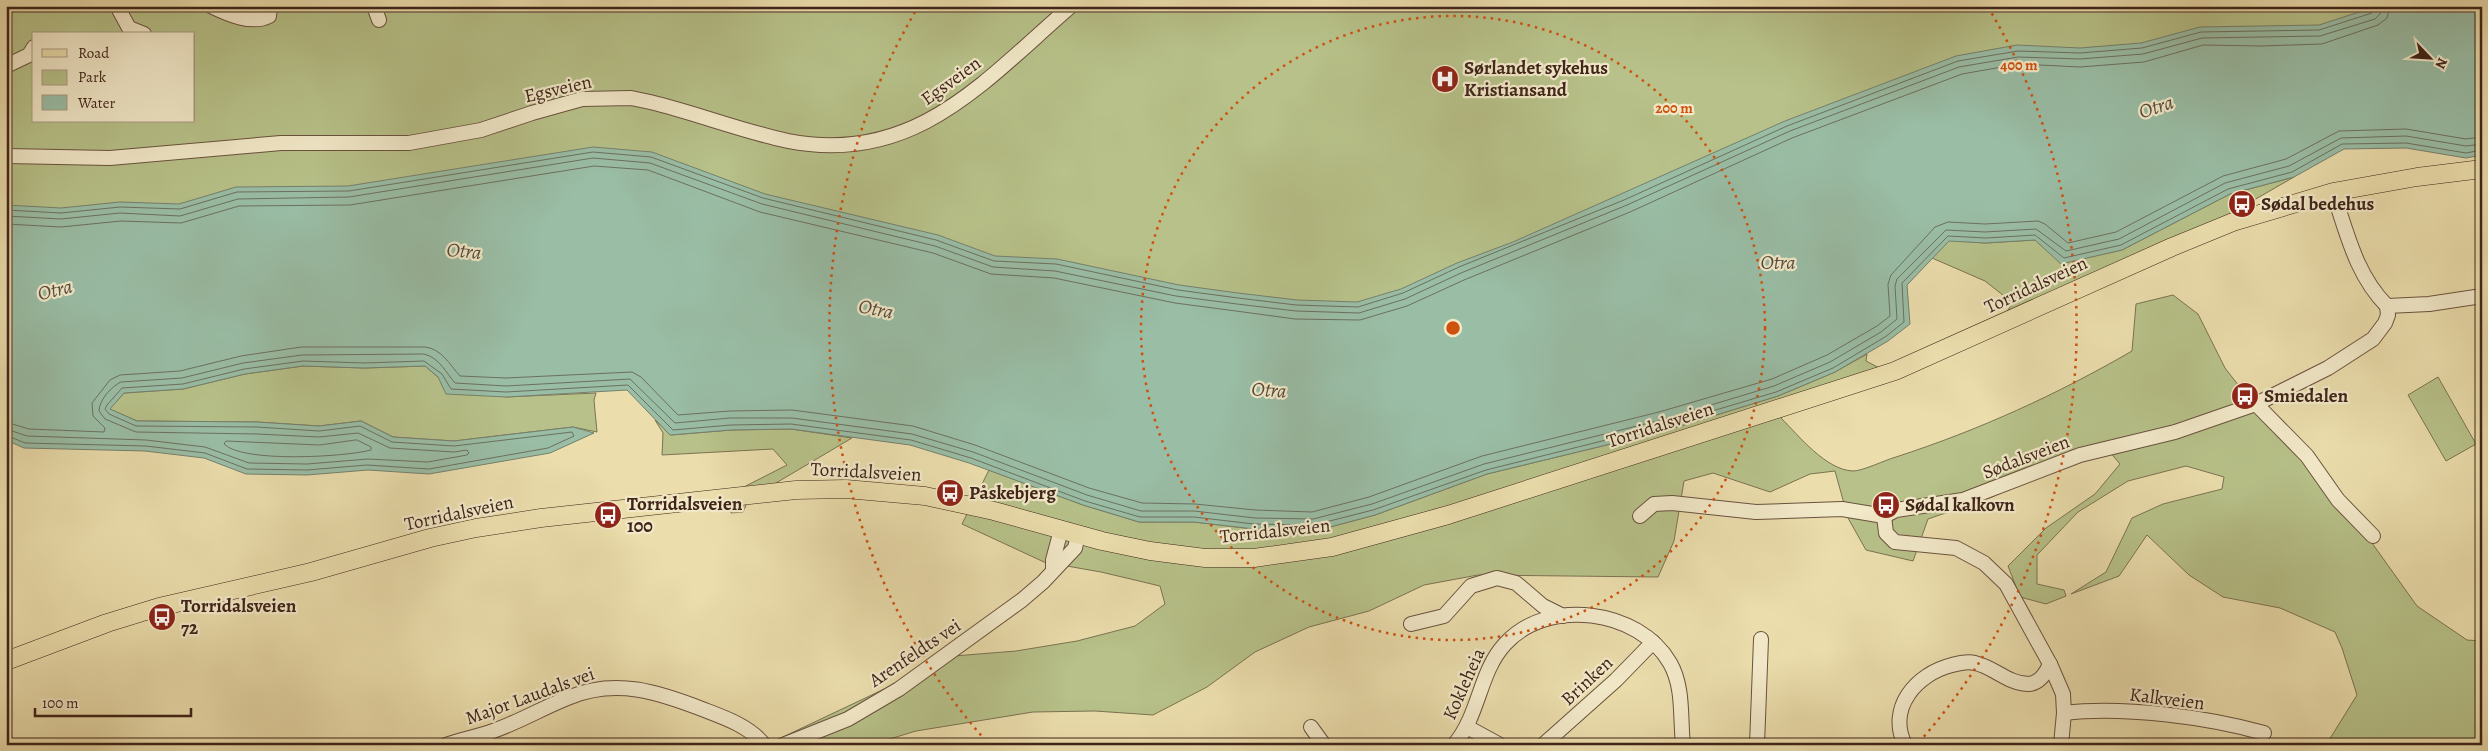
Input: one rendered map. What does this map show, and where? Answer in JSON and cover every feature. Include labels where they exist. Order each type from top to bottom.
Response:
[{"type":"main road","name":"Torridalsveien","points":[[6,661],[108,623],[159,607],[311,572],[430,538],[476,528],[541,518],[804,489],[846,489],[904,494],[950,501],[994,511],[1078,535],[1150,551],[1227,559],[1317,550],[1395,531],[1895,371],[2224,225],[2301,200],[2333,192],[2417,177],[2482,170]]},
{"type":"street","points":[[117,6],[129,28],[139,32]]},
{"type":"street","points":[[211,6],[241,11],[252,20],[268,16],[270,6]]},
{"type":"street","points":[[374,6],[379,20]]},
{"type":"street","name":"Egsveien","points":[[6,156],[103,159],[281,143],[409,143],[482,130],[566,103],[600,98],[650,102],[788,141],[822,146],[859,144],[899,134],[930,121],[957,104],[1071,6]]},
{"type":"street","points":[[6,66],[28,55],[32,50]]},
{"type":"street","points":[[2333,192],[2362,273],[2372,290],[2387,306],[2430,304],[2482,296]]},
{"type":"street","name":"Sødalsveien","points":[[1640,516],[1654,504],[1672,503],[1756,512],[1842,509],[1884,516],[1896,510],[1943,505],[1978,496],[2080,455],[2175,432],[2256,404],[2328,368],[2374,339],[2388,315],[2387,306]]},
{"type":"street","points":[[2256,404],[2276,427],[2308,456],[2338,500],[2373,536]]},
{"type":"street","points":[[1884,516],[1886,533],[1895,542],[1956,548],[1973,556],[1993,570],[2006,584],[2050,664],[2063,694],[2064,713],[2061,745]]},
{"type":"street","points":[[1054,568],[1053,560],[1061,530]]},
{"type":"street","name":"Arenfeldts vei","points":[[783,745],[848,719],[900,689],[1022,600],[1043,582],[1074,548],[1078,535]]},
{"type":"street","name":"Kokleheia","points":[[1411,624],[1444,616],[1471,586],[1497,578],[1516,583],[1543,606],[1563,616]]},
{"type":"street","name":"Kokleheia","points":[[1454,745],[1467,727],[1498,652],[1516,633],[1527,627],[1563,616],[1588,616],[1617,622],[1639,632],[1653,642],[1664,654],[1677,678],[1683,745]]},
{"type":"street","points":[[1757,745],[1761,639]]},
{"type":"street","name":"Brinken","points":[[1543,745],[1616,680],[1653,642]]},
{"type":"street","points":[[1905,745],[1899,728],[1901,710],[1910,692],[1927,674],[1945,667],[1970,662],[1988,668],[2014,681],[2032,684],[2042,677],[2050,664]]},
{"type":"street","name":"Major Laudals vei","points":[[446,745],[493,731],[582,692],[608,687],[629,687],[678,700],[751,732],[764,745]]},
{"type":"street","name":"Kalkveien","points":[[2064,713],[2105,711],[2162,714],[2264,733]]},
{"type":"street","points":[[1311,727],[1324,745]]},
{"type":"street","points":[[1467,727],[1500,745]]},
{"type":"green space","points":[[6,6],[2482,6],[2482,27],[1394,346],[6,270]]},
{"type":"green space","points":[[2294,177],[2174,246],[1930,359],[1792,408],[1781,418],[1823,459],[1843,469],[1853,471],[1862,469],[1957,435],[2017,410],[2046,397],[2132,351],[2136,304],[2173,295],[2198,314],[2225,368],[2263,417],[2296,447],[2347,508],[2417,606],[2467,640],[2482,641],[2482,745],[2326,745],[2357,695],[2335,632],[2280,608],[2223,597],[2189,575],[2147,535],[2119,576],[2071,594],[2106,572],[2132,518],[2163,504],[2222,489],[2224,477],[2186,466],[2128,481],[2078,512],[2037,555],[2037,584],[2064,590],[2066,596],[2046,604],[2020,597],[2008,566],[2046,528],[2095,494],[2120,464],[2109,451],[2053,467],[1992,497],[1928,519],[1913,561],[1866,550],[1848,518],[1835,471],[1810,474],[1770,492],[1713,473],[1684,481],[1674,541],[1658,577],[1478,575],[1424,585],[1369,611],[1309,627],[1255,652],[1207,687],[1153,715],[1095,711],[1033,712],[916,731],[870,745],[766,745],[954,656],[1016,651],[1077,641],[1135,626],[1165,604],[1160,586],[1101,572],[1044,562],[962,524],[989,470],[1083,505],[1139,522],[1194,522],[1254,529],[1315,531],[1375,515],[1487,474],[1664,431],[1778,396],[1835,372],[1867,354],[1866,361],[1885,371],[1950,349],[1996,326],[2013,303],[1985,281],[1932,258],[1949,240],[1985,243],[2035,240],[2062,263],[2122,250],[2230,194]]},
{"type":"green space","points":[[303,366],[364,368],[425,366],[438,377],[506,397],[596,393],[594,400],[597,432],[573,427],[454,441],[393,437],[361,421],[319,426],[257,422],[137,421],[109,409],[124,393],[183,389],[245,374]]},
{"type":"green space","points":[[2438,377],[2476,444],[2446,461],[2408,395]]},
{"type":"green space","points":[[655,420],[671,435],[731,430],[791,429],[852,438],[749,499],[743,512],[731,513],[734,492],[787,465],[773,449],[662,455],[663,433]]},
{"type":"water","name":"Otra","points":[[2378,6],[2482,6],[2482,155],[2466,158],[2406,148],[2344,149],[2294,177],[2230,194],[2122,250],[2061,264],[2035,240],[1985,243],[1949,241],[1907,285],[1910,324],[1888,341],[1835,372],[1778,396],[1664,431],[1487,474],[1375,515],[1315,531],[1254,529],[1194,522],[1139,522],[1083,505],[969,463],[910,445],[791,429],[731,430],[670,435],[627,390],[506,397],[446,394],[438,377],[425,366],[364,368],[303,366],[245,374],[183,389],[124,393],[110,409],[137,421],[257,422],[319,426],[361,421],[393,437],[454,441],[573,427],[594,433],[550,453],[429,474],[368,470],[307,475],[246,474],[204,458],[145,451],[24,448],[6,440],[6,205],[61,208],[120,202],[179,204],[236,187],[348,186],[593,147],[652,152],[765,194],[938,235],[995,256],[1057,259],[1179,285],[1238,293],[1297,300],[1357,302],[1401,289],[1457,263],[1513,242],[1785,121],[1956,56],[2017,45],[2080,48],[2141,43],[2200,27],[2319,25]]},
{"type":"place","name":"Sørlandet sykehus Kristiansand","points":[[1445,79]]},
{"type":"place","name":"Sødal bedehus","points":[[2242,204]]},
{"type":"place","name":"Smiedalen","points":[[2245,396]]},
{"type":"place","name":"Påskebjerg","points":[[950,493]]},
{"type":"place","name":"Sødal kalkovn","points":[[1886,505]]},
{"type":"place","name":"Torridalsveien 100","points":[[608,515]]},
{"type":"place","name":"Torridalsveien 72","points":[[162,617]]}]
